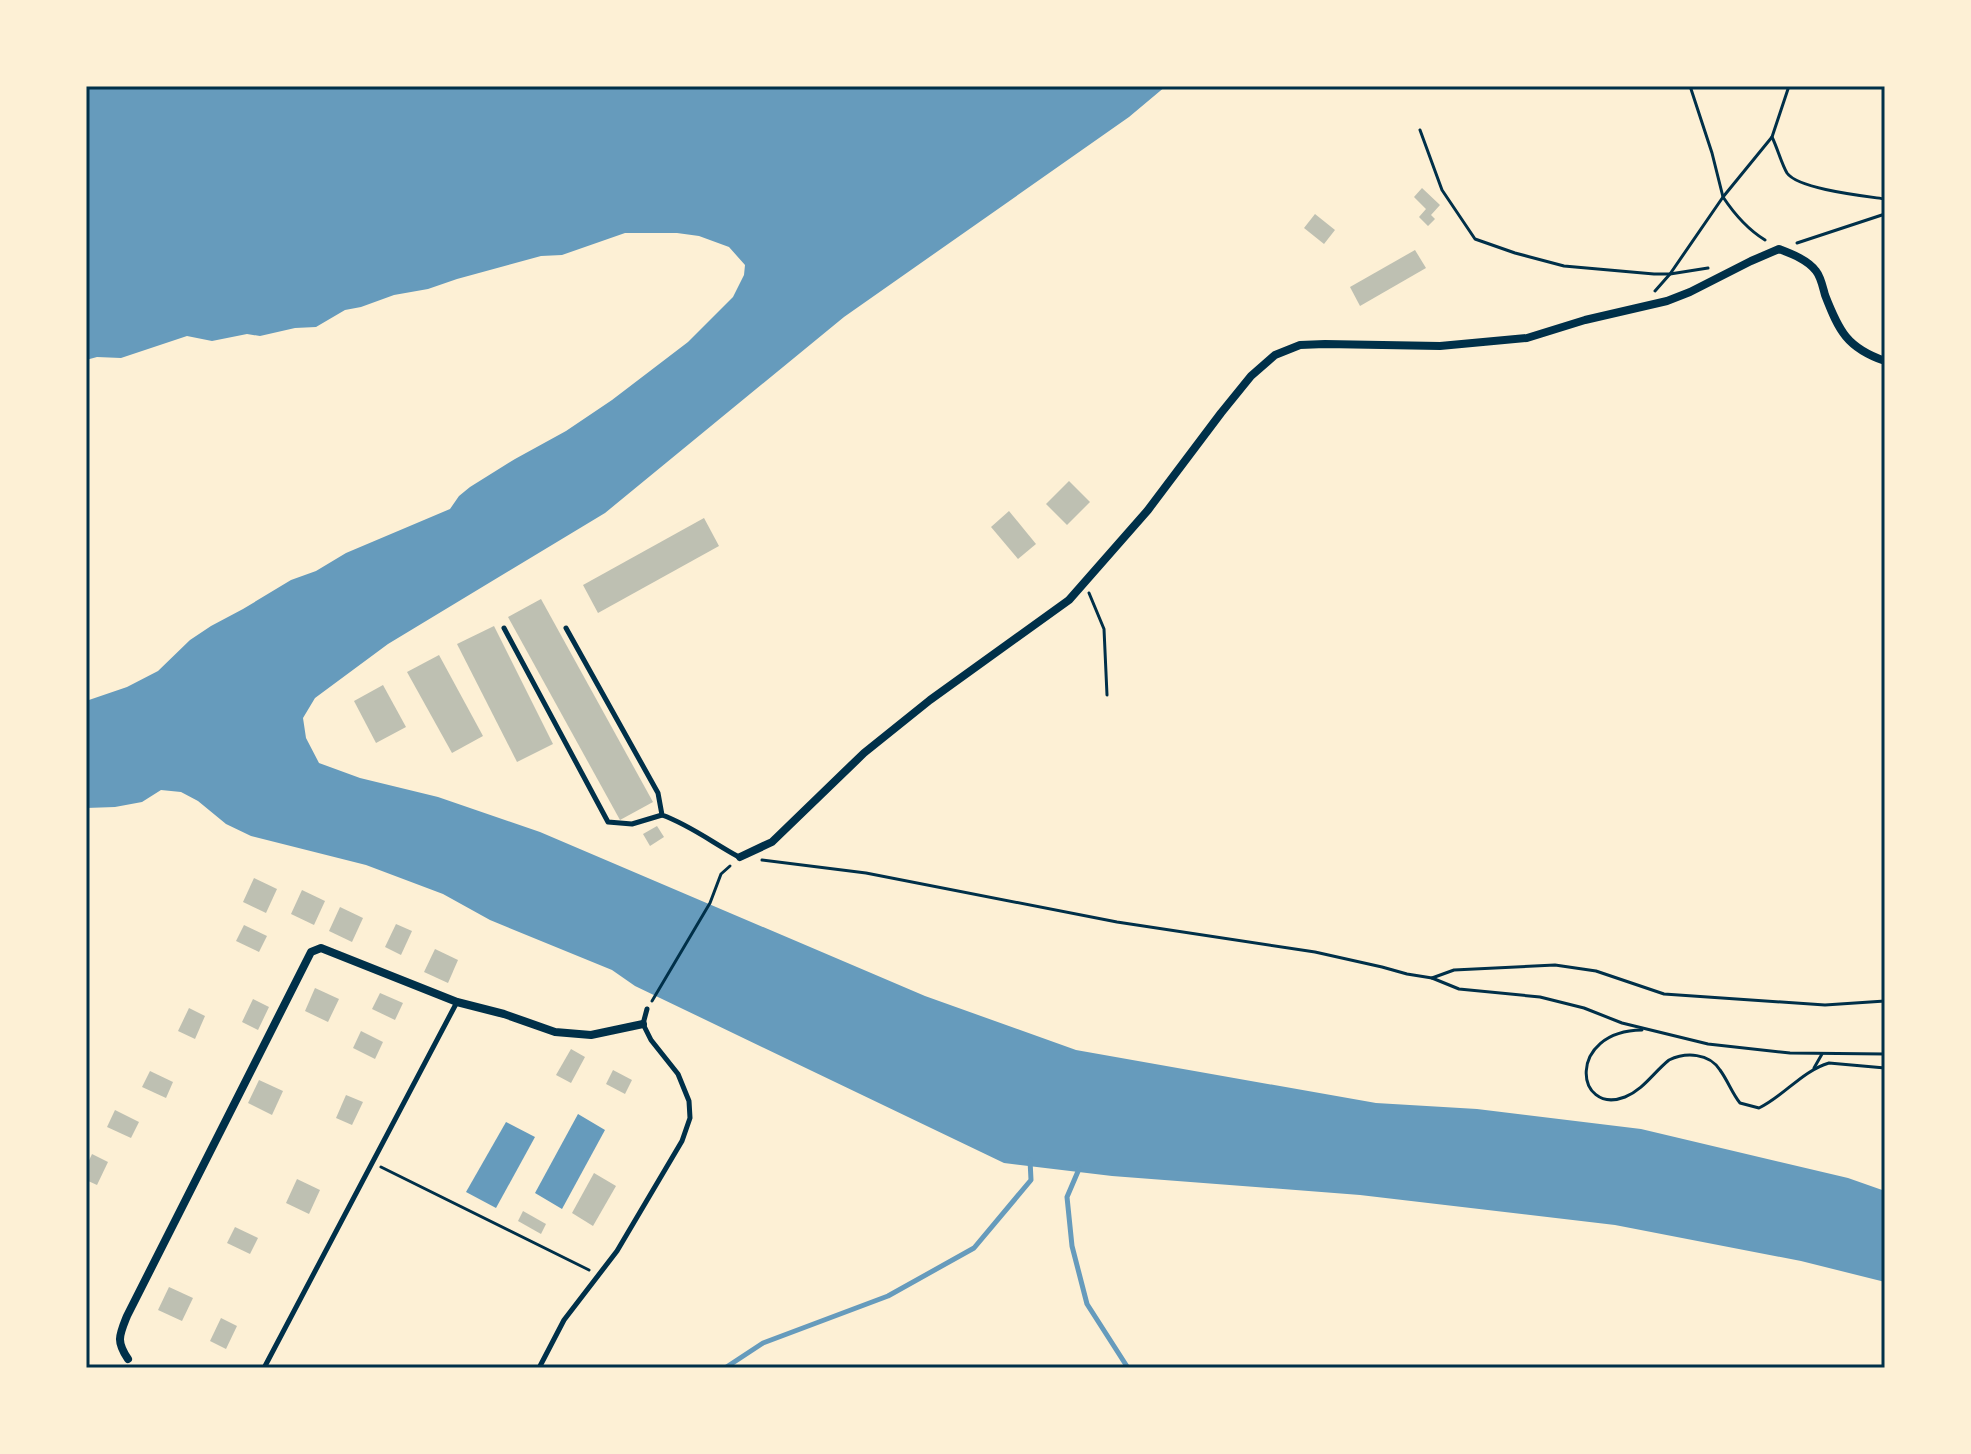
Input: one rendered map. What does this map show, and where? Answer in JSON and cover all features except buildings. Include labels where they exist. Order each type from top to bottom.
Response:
[{"type":"street","points":[[740,857],[772,842],[864,753],[930,700],[1060,607],[1148,510],[1251,376],[1275,355],[1300,345],[1440,346],[1527,338],[1667,301],[1779,249],[1801,258],[1817,272],[1836,323],[1851,344],[1885,361]]},
{"type":"street","points":[[128,1359],[119,1335],[127,1316],[311,952],[321,948],[457,1002],[555,1032],[591,1035],[643,1024]]},
{"type":"lane","points":[[504,628],[608,822],[632,824],[662,815],[740,857]]},
{"type":"lane","points":[[566,628],[658,793],[662,815]]},
{"type":"lane","points":[[264,1368],[457,1002]]},
{"type":"lane","points":[[539,1368],[564,1320],[617,1251],[682,1141],[690,1118],[689,1101],[678,1074],[651,1040],[643,1024],[647,1009]]},
{"type":"path","points":[[1690,86],[1723,197],[1752,233],[1779,249],[1885,214]]},
{"type":"path","points":[[1636,307],[1670,274],[1723,197],[1772,137],[1789,86]]},
{"type":"path","points":[[1420,130],[1442,190],[1475,239],[1564,266],[1638,274],[1670,274],[1711,267]]},
{"type":"path","points":[[1772,137],[1787,174],[1800,184],[1885,199]]},
{"type":"path","points":[[1085,582],[1104,629],[1107,695]]},
{"type":"path","points":[[740,857],[866,873],[1117,922],[1315,952],[1432,978],[1459,989],[1540,997],[1584,1008],[1622,1023],[1708,1044],[1790,1053],[1885,1054]]},
{"type":"path","points":[[654,997],[710,903],[721,874]]},
{"type":"path","points":[[1432,978],[1454,970],[1555,965],[1596,971],[1664,994],[1825,1005],[1885,1001]]},
{"type":"path","points":[[1648,1029],[1619,1032],[1594,1049],[1585,1071],[1591,1090],[1606,1099],[1621,1099],[1637,1091],[1669,1060],[1691,1054],[1702,1056],[1716,1065],[1740,1103],[1759,1108],[1813,1069],[1829,1063],[1885,1068]]},
{"type":"path","points":[[1813,1069],[1822,1054]]},
{"type":"path","points":[[372,1162],[599,1276]]},
{"type":"water","points":[[86,86],[1166,86],[1129,117],[844,317],[605,513],[388,644],[315,698],[303,718],[306,738],[319,763],[360,778],[438,797],[540,832],[925,996],[1076,1050],[1376,1103],[1477,1109],[1641,1129],[1848,1178],[1885,1191],[1885,1282],[1801,1261],[1615,1225],[1360,1195],[1112,1176],[1004,1163],[635,986],[612,970],[490,920],[443,894],[366,865],[251,836],[226,824],[198,801],[181,792],[161,790],[142,802],[86,808],[86,701],[127,687],[158,671],[190,640],[291,580],[450,509],[470,487],[566,431],[688,342],[733,297],[744,275],[745,265],[729,247],[699,236],[625,233],[562,255],[541,256],[428,289],[394,295],[345,310],[316,327],[212,341],[187,336],[121,358],[86,360]]},
{"type":"water","points":[[578,1114],[605,1130],[562,1209],[535,1193]]},
{"type":"water","points":[[506,1122],[535,1137],[496,1208],[466,1192]]},
{"type":"waterway","points":[[725,1368],[763,1343],[888,1296],[974,1248],[1031,1180],[1030,1160]]},
{"type":"waterway","points":[[1079,1169],[1067,1197],[1072,1246],[1087,1304],[1128,1368]]}]
